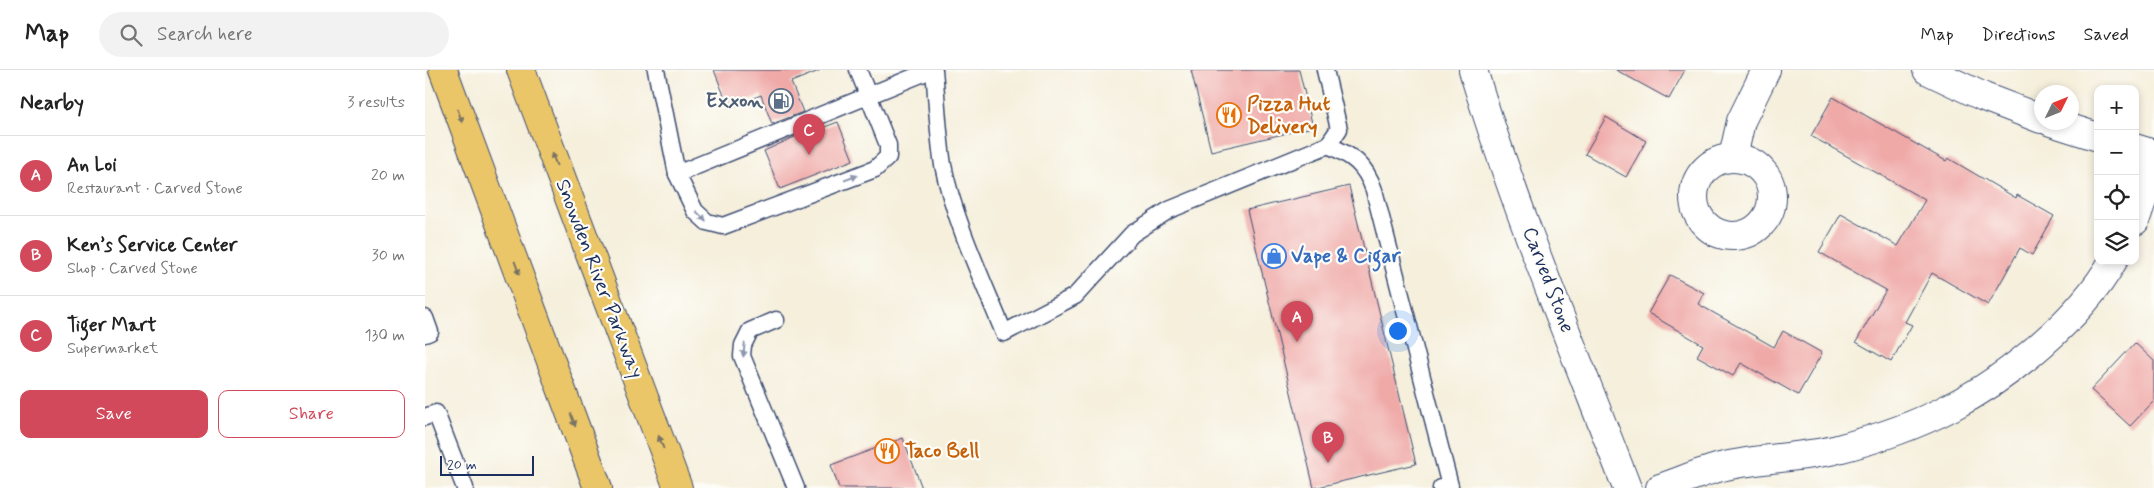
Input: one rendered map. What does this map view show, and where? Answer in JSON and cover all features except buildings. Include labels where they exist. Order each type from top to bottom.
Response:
[{"type":"main road","points":[[443,70],[599,488]]},
{"type":"main road","name":"Snowden River Parkway","points":[[521,70],[678,488]]},
{"type":"street","name":"Carved Stone","points":[[1473,70],[1486,114],[1537,254],[1627,488]]},
{"type":"street","points":[[1733,157],[1741,121],[1766,70]]},
{"type":"street","points":[[1927,70],[1985,97],[2034,116]]},
{"type":"street","points":[[2076,130],[2094,136]]},
{"type":"street","points":[[2139,149],[2154,154]]},
{"type":"street","points":[[2135,220],[2154,167]]},
{"type":"street","points":[[1661,488],[1724,466],[1833,450],[1896,430],[1951,407],[2004,374],[2050,337],[2083,302],[2110,265]]},
{"type":"lane","points":[[656,70],[677,174],[695,211],[707,222],[723,226],[875,169],[887,157],[887,145],[858,70]]},
{"type":"lane","points":[[677,174],[932,70],[943,164],[949,188],[1003,333],[1075,296],[1132,234],[1169,210],[1329,145],[1339,129],[1325,70]]},
{"type":"lane","points":[[1329,145],[1347,153],[1360,164],[1369,176],[1374,190],[1450,486],[1441,488]]},
{"type":"lane","points":[[425,318],[430,332],[425,334]]},
{"type":"lane","points":[[776,320],[750,331],[743,345],[742,356],[795,488]]},
{"type":"lane","points":[[425,417],[436,413],[465,488]]},
{"type":"place","name":"Exxon","points":[[781,101]]},
{"type":"place","name":"Pizza Hut Delivery","points":[[1229,115]]},
{"type":"place","name":"Tiger Mart","points":[[809,155]]},
{"type":"place","name":"Vape & Cigar","points":[[1274,256]]},
{"type":"place","name":"An Loi","points":[[1297,342]]},
{"type":"place","name":"Taco Bell","points":[[887,451]]},
{"type":"place","name":"Ken’s Service Center","points":[[1328,463]]}]
